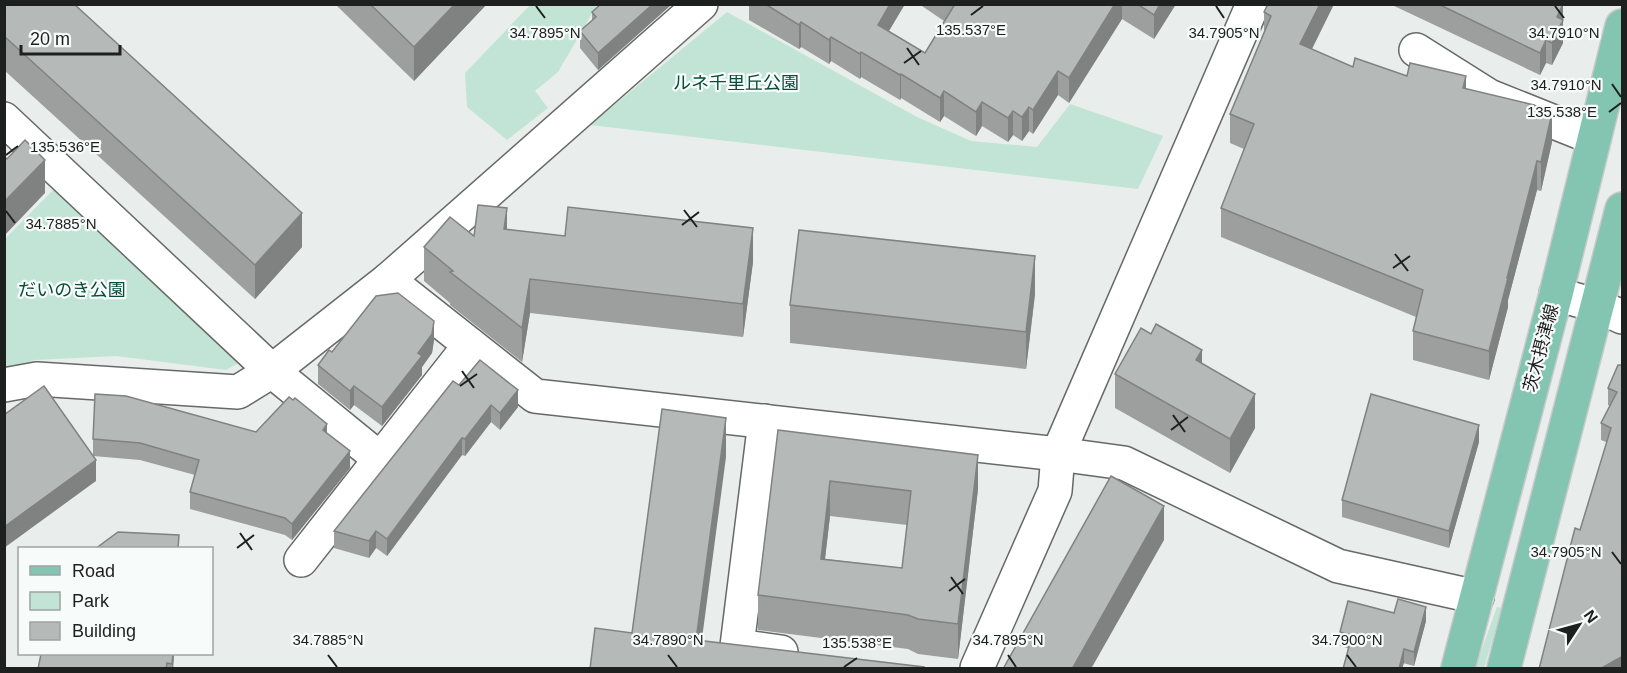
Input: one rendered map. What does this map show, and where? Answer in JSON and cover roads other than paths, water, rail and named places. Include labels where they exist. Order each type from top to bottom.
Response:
[{"type":"main road","name":"茨木摂津線","points":[[1458,669],[1623,26]]},
{"type":"main road","points":[[1504,669],[1610,312],[1623,210]]},
{"type":"street","points":[[4,385],[38,379],[238,392],[272,371],[388,280],[700,4]]},
{"type":"street","points":[[977,669],[1055,491],[1058,454],[1253,4]]},
{"type":"street","points":[[1416,50],[1489,96],[1594,138]]},
{"type":"street","points":[[4,119],[272,371],[381,459]]},
{"type":"street","points":[[388,280],[535,396],[1124,463],[1338,566],[1477,597]]},
{"type":"street","points":[[1556,294],[1610,312]]},
{"type":"street","points":[[301,560],[470,345]]},
{"type":"street","points":[[765,421],[737,646],[804,655]]},
{"type":"park label","name":"ルネ千里丘公園","points":[[736,83]]},
{"type":"park label","name":"だいのき公園","points":[[72,290]]}]
